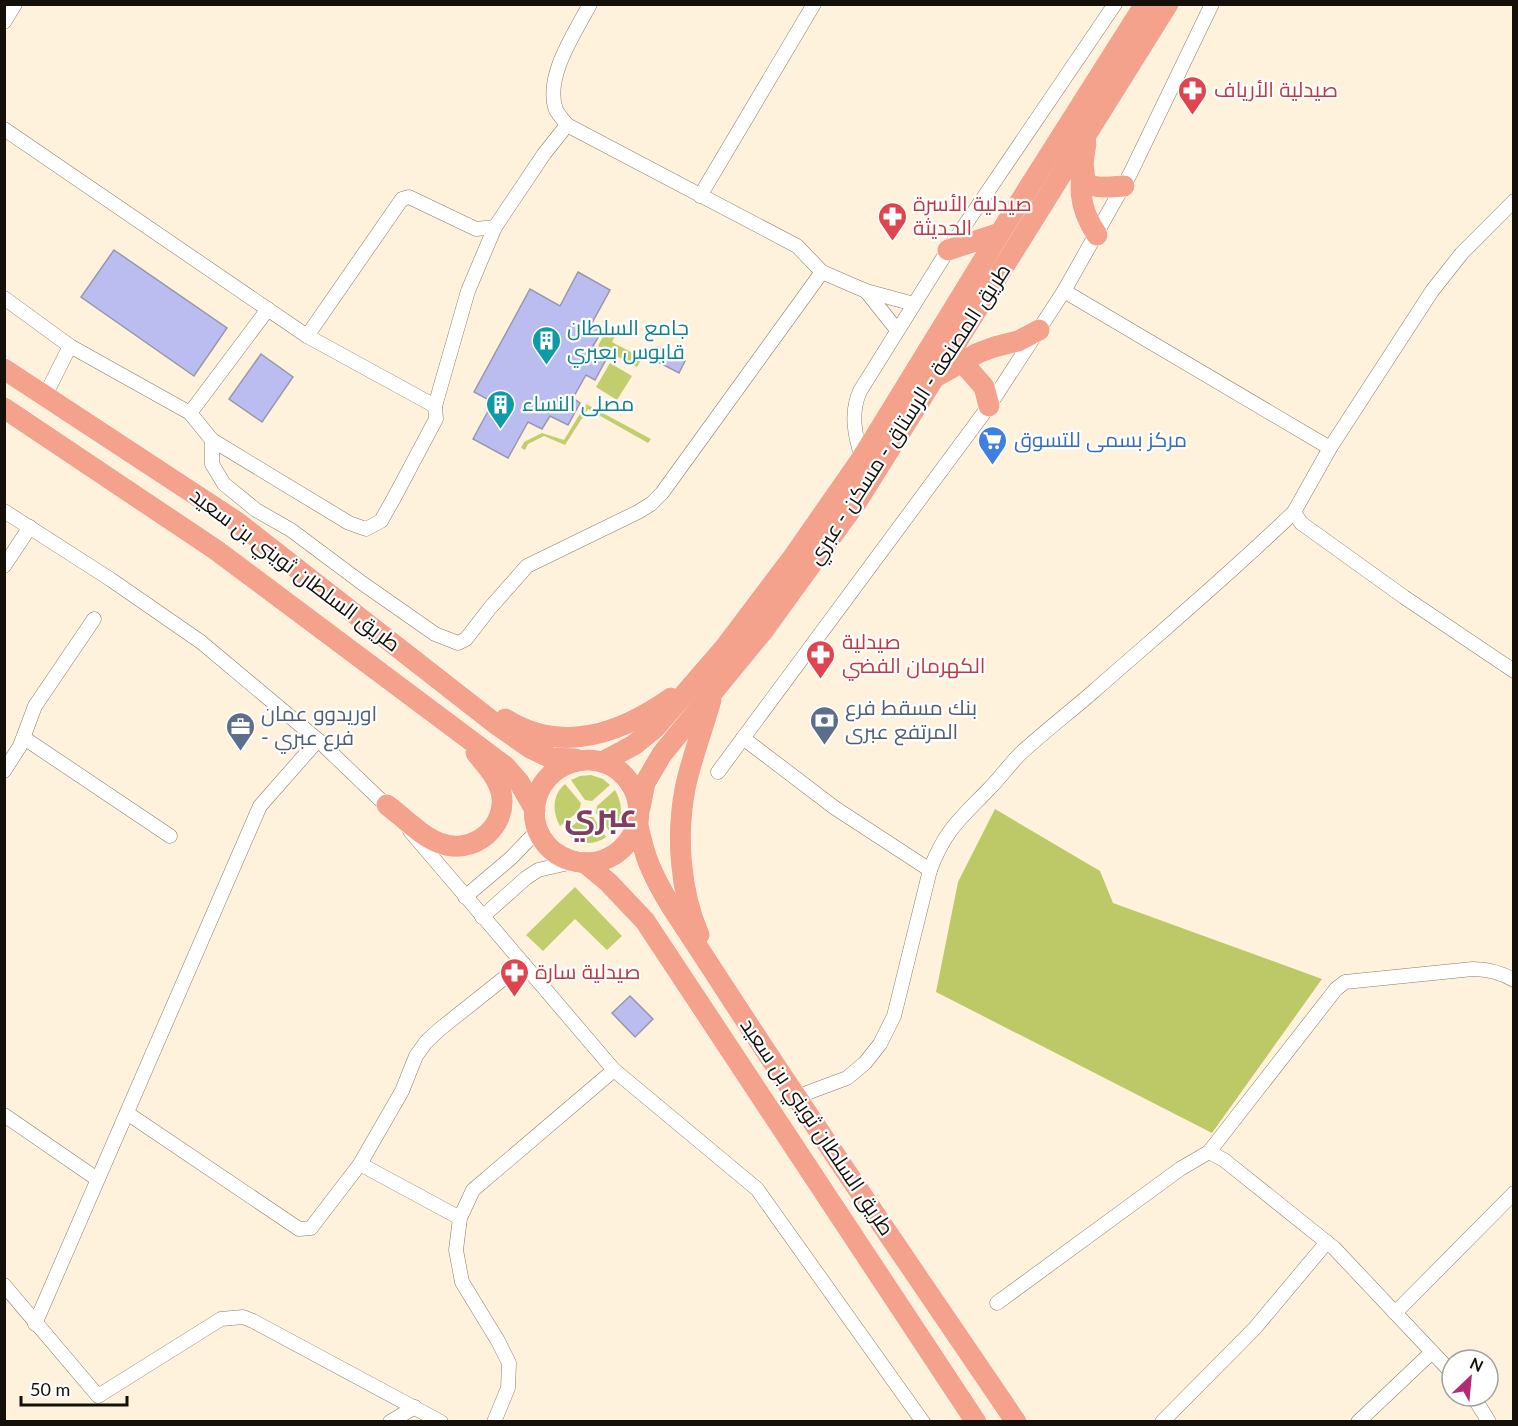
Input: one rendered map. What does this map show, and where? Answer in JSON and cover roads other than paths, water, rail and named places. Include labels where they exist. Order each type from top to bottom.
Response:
[{"type":"highway","name":"طريق المصنعة - الرستاق - مسكن - عبري","points":[[638,817],[645,783],[732,638],[793,557],[862,458],[1000,233],[1145,4]]},
{"type":"highway","name":"طريق المصنعة - الرستاق - مسكن - عبري","points":[[594,761],[623,752],[646,736],[707,683],[770,622],[834,534],[937,376],[1168,4]]},
{"type":"highway","points":[[1087,134],[1080,182],[1087,219],[1097,235]]},
{"type":"highway","points":[[1083,162],[1085,178],[1088,182],[1102,187],[1124,186]]},
{"type":"highway","points":[[948,250],[1000,233]]},
{"type":"highway","points":[[937,376],[985,350],[1018,341],[1039,330]]},
{"type":"highway","points":[[962,362],[984,387],[989,406]]},
{"type":"highway","name":"طريق السلطان ثويني بن سعيد","points":[[4,369],[237,522],[530,748],[551,758],[594,761]]},
{"type":"highway","name":"طريق السلطان ثويني بن سعيد","points":[[4,408],[216,550],[505,766],[519,782],[537,820]]},
{"type":"highway","points":[[442,681],[511,723],[544,735],[581,737],[601,734],[631,723],[663,704],[707,683]]},
{"type":"highway","points":[[707,683],[686,788],[682,822],[682,865],[693,921],[728,992]]},
{"type":"highway","points":[[387,805],[438,843],[466,846],[479,841],[490,832],[502,808],[502,794],[498,781],[457,730]]},
{"type":"highway","points":[[594,761],[617,769],[629,781],[637,795],[638,817],[633,836],[619,852],[599,862],[579,862],[552,850],[537,820],[540,791],[550,775],[561,767],[573,762],[594,761]]},
{"type":"highway","name":"طريق السلطان ثويني بن سعيد","points":[[638,817],[646,855],[662,893],[796,1097],[1016,1422]]},
{"type":"highway","name":"طريق السلطان ثويني بن سعيد","points":[[579,862],[608,882],[645,921],[976,1422]]},
{"type":"street","points":[[4,22],[15,4]]},
{"type":"street","points":[[590,4],[561,60],[555,81],[553,97],[557,112],[567,125],[797,246],[822,272],[866,291],[914,304]]},
{"type":"street","points":[[700,196],[814,4]]},
{"type":"street","points":[[862,458],[855,429],[855,404],[860,391],[948,250],[1115,4]]},
{"type":"street","points":[[718,772],[989,406],[1039,330],[1124,186],[1212,4]]},
{"type":"street","points":[[4,298],[70,346],[190,414],[212,440],[342,519],[366,529],[381,521],[436,420],[435,406],[468,291],[495,227],[544,154],[567,125]]},
{"type":"street","points":[[4,129],[307,336],[435,406]]},
{"type":"street","points":[[307,336],[402,199],[410,197],[476,229],[495,227]]},
{"type":"street","points":[[796,1097],[847,1078],[865,1064],[880,1044],[894,1016],[930,870],[939,848],[956,821],[1000,778],[1022,752],[1258,547],[1294,512],[1330,447],[1432,291],[1462,253],[1514,201]]},
{"type":"street","points":[[212,440],[212,464],[224,484],[256,510],[291,530],[362,584],[435,634],[458,643],[466,639],[527,566],[638,512],[662,493],[822,272]]},
{"type":"street","points":[[866,291],[897,330]]},
{"type":"street","points":[[1064,291],[1330,447]]},
{"type":"street","points":[[190,414],[268,309]]},
{"type":"street","points":[[45,396],[70,346]]},
{"type":"street","points":[[4,511],[110,579],[201,642],[318,740],[387,805],[614,1070],[757,1189],[923,1422]]},
{"type":"street","points":[[1294,512],[1301,523],[1404,597],[1514,671]]},
{"type":"street","points":[[4,566],[30,527]]},
{"type":"street","points":[[4,771],[24,738],[35,706],[94,619]]},
{"type":"street","points":[[24,738],[170,836]]},
{"type":"street","points":[[743,738],[835,808],[930,870]]},
{"type":"street","points":[[35,1324],[260,806],[318,740]]},
{"type":"street","points":[[465,897],[511,858],[537,820]]},
{"type":"street","points":[[482,916],[538,870],[579,862]]},
{"type":"street","points":[[127,1113],[299,1229],[311,1228],[360,1164],[402,1091],[416,1056],[426,1042],[523,963]]},
{"type":"street","points":[[997,1303],[1180,1169],[1209,1152],[1336,989],[1345,982],[1473,969],[1488,969],[1514,980]]},
{"type":"street","points":[[494,1422],[508,1388],[508,1363],[498,1341],[462,1282],[456,1250],[460,1218],[473,1190],[614,1070]]},
{"type":"street","points":[[4,1115],[97,1179]]},
{"type":"street","points":[[1209,1152],[1224,1160],[1327,1242],[1440,1360]]},
{"type":"street","points":[[360,1164],[460,1218]]},
{"type":"street","points":[[1395,1313],[1514,1193]]},
{"type":"street","points":[[1162,1422],[1254,1328],[1327,1242]]},
{"type":"street","points":[[4,1286],[98,1396],[221,1319],[243,1317],[441,1422]]},
{"type":"street","points":[[1358,1422],[1432,1352]]},
{"type":"street","points":[[390,1422],[415,1407]]},
{"type":"street","points":[[1480,1408],[1489,1422]]},
{"type":"place","name":"صيدلية الأرياف","points":[[1193,116]]},
{"type":"place","name":"صيدلية الأسرة الحديثة","points":[[892,242]]},
{"type":"place","name":"جامع السلطان قابوس بعبري","points":[[546,366]]},
{"type":"place","name":"مصلى النساء","points":[[501,430]]},
{"type":"place","name":"مركز بسمى للتسوق","points":[[993,466]]},
{"type":"place","name":"صيدلية الكهرمان الفضي","points":[[821,680]]},
{"type":"place","name":"بنك مسقط فرع المرتفع عبرى","points":[[824,746]]},
{"type":"place","name":"اوريدوو عمان - فرع عبري","points":[[240,752]]},
{"type":"place","name":"صيدلية سارة","points":[[514,998]]},
{"type":"district","name":"عبري","points":[[601,815]]}]
